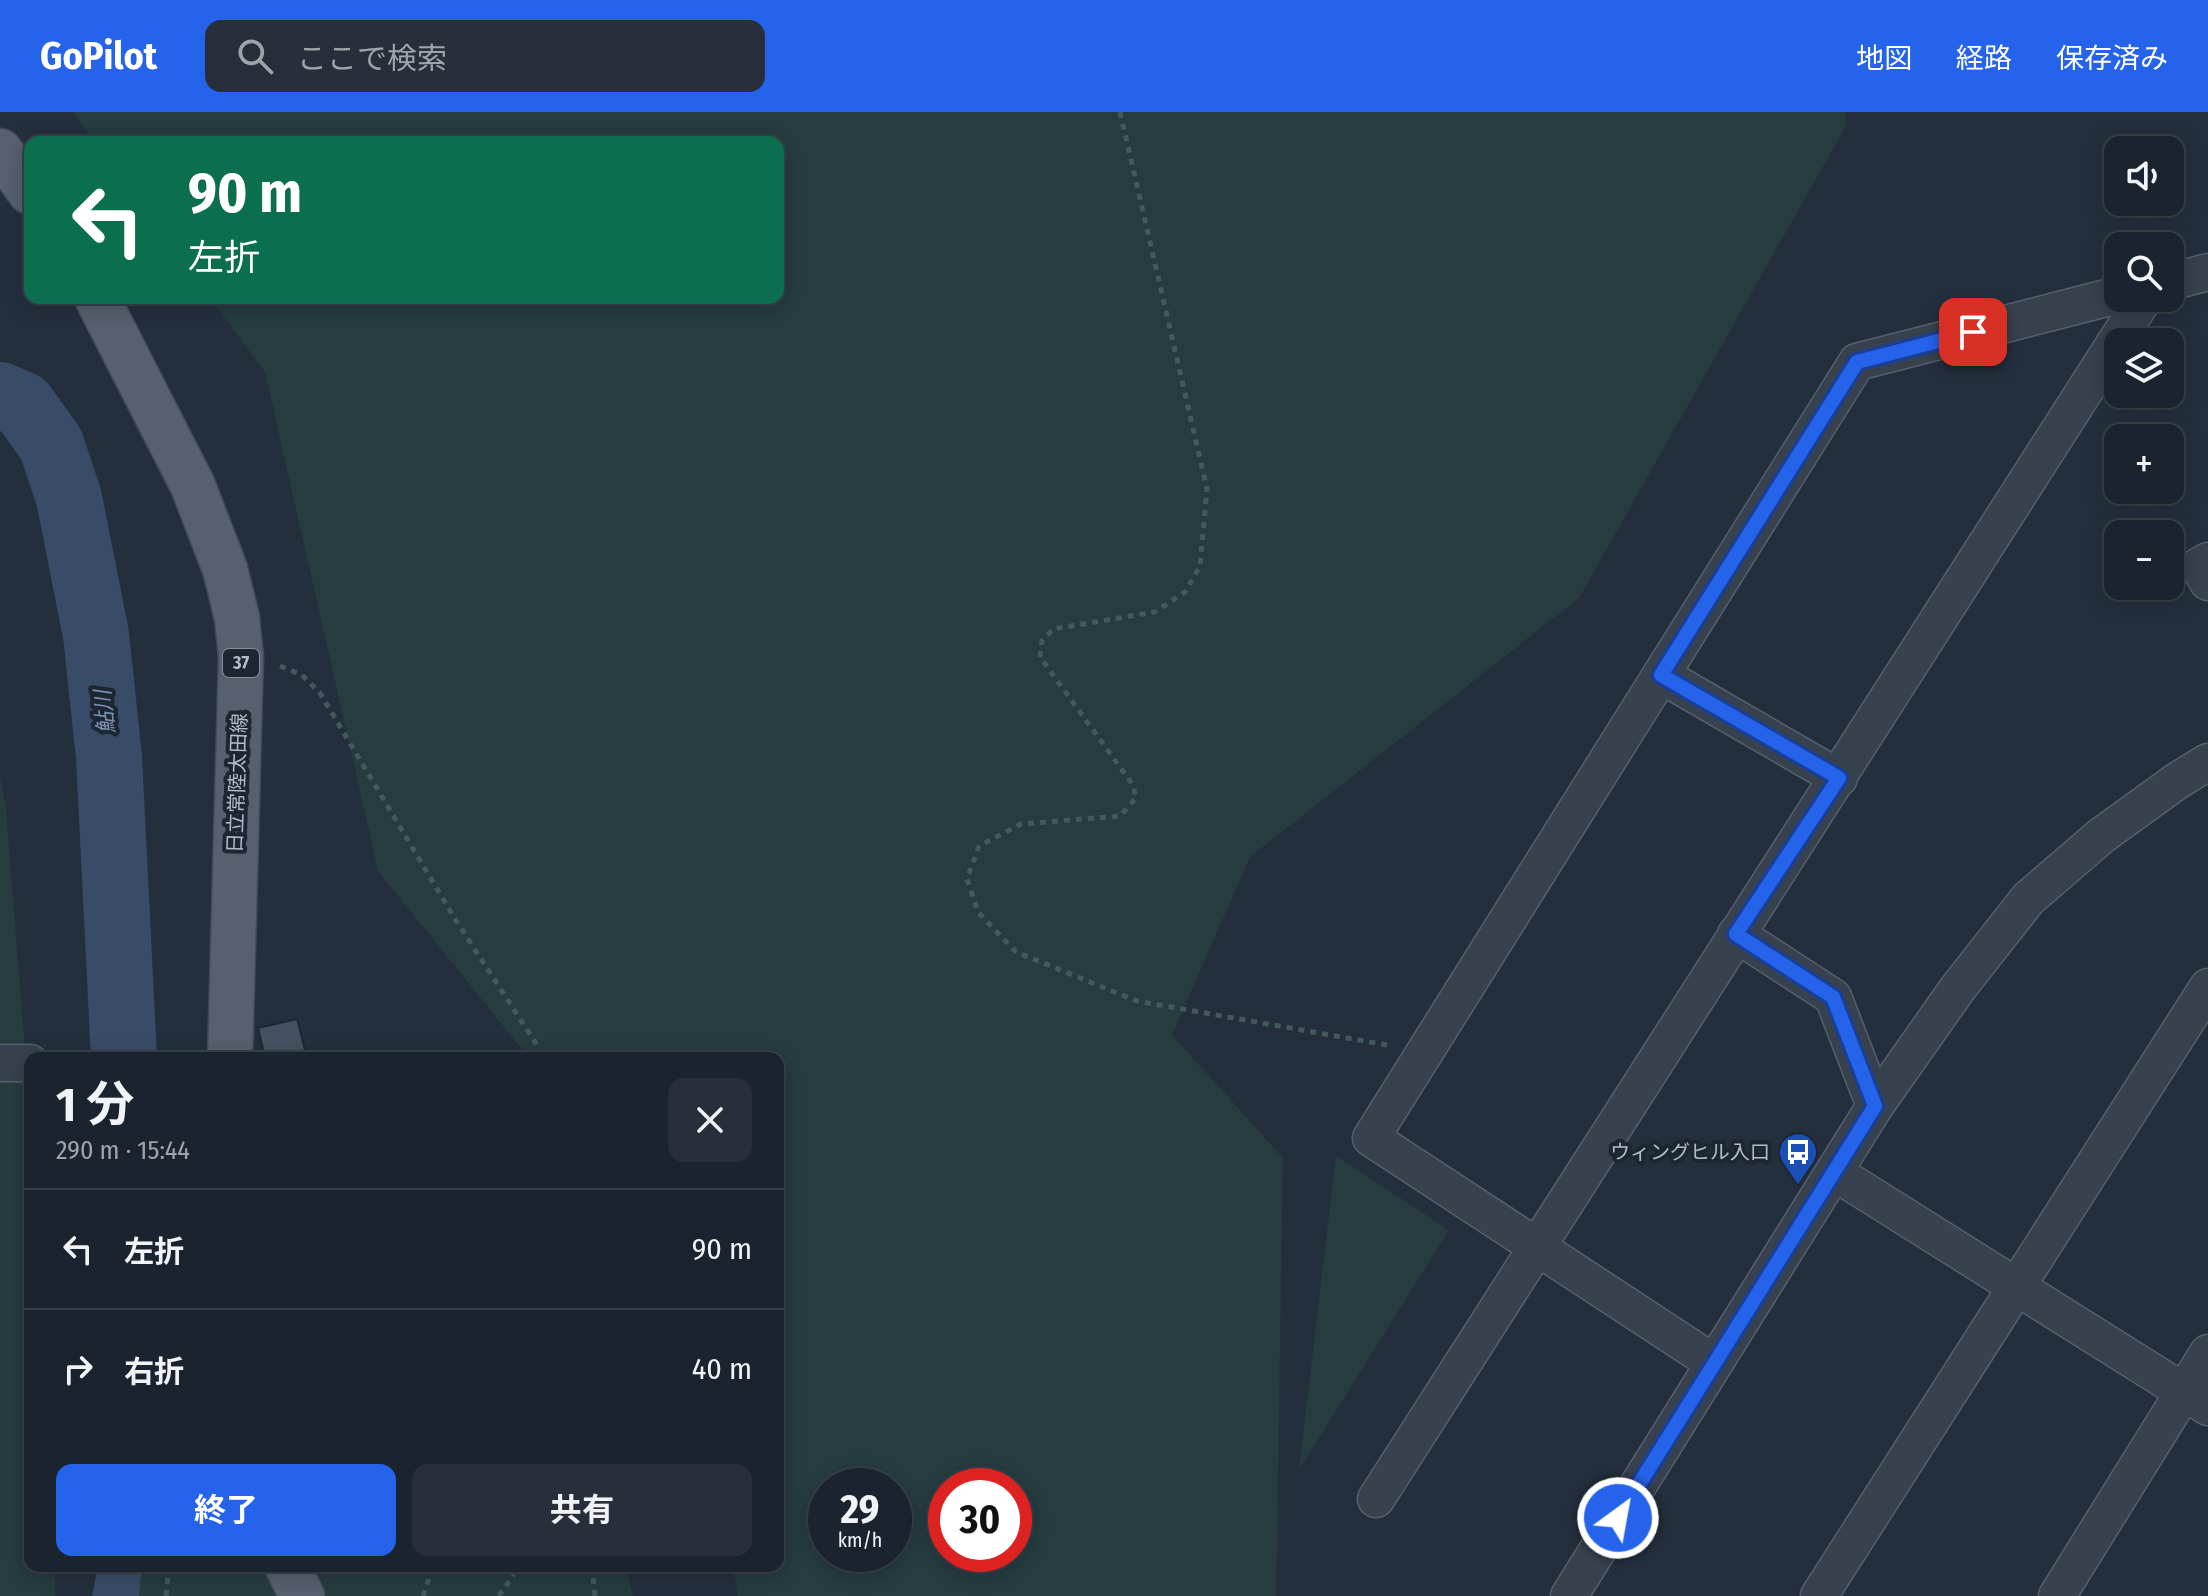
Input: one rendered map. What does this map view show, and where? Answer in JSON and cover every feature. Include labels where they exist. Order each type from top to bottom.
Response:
[{"type":"main road","points":[[0,151],[24,184]]},
{"type":"main road","name":"日立常陸太田線","points":[[100,304],[193,486],[225,569],[237,618],[241,657],[230,1052]]},
{"type":"main road","points":[[290,1572],[302,1596]]},
{"type":"street","points":[[2184,278],[2208,272]]},
{"type":"street","points":[[1714,1363],[1371,1138],[1857,362],[2104,299]]},
{"type":"street","points":[[1376,1499],[2135,312]]},
{"type":"street","points":[[2208,561],[2199,566],[2208,582]]},
{"type":"street","points":[[1661,675],[1839,778]]},
{"type":"street","points":[[1569,1596],[1875,1106],[1958,988],[2028,899],[2101,836],[2208,762]]},
{"type":"street","points":[[1736,934],[1833,997],[1875,1106]]},
{"type":"street","points":[[1819,1596],[2208,987]]},
{"type":"street","points":[[0,1063],[24,1063]]},
{"type":"street","points":[[1834,1172],[2196,1399]]},
{"type":"street","points":[[2057,1596],[2196,1399],[2208,1353]]},
{"type":"path","points":[[1120,112],[1207,489],[1200,566],[1185,592],[1155,612],[1053,629],[1042,641],[1040,657],[1133,785],[1136,798],[1120,816],[1021,824],[979,846],[967,879],[978,912],[1016,952],[1137,1001],[1392,1046]]},
{"type":"path","points":[[241,657],[266,660],[302,675],[320,693],[539,1052]]},
{"type":"path","points":[[166,1596],[168,1572]]},
{"type":"path","points":[[423,1596],[431,1572]]},
{"type":"path","points":[[593,1572],[595,1596]]},
{"type":"path","points":[[499,1596],[514,1574]]},
{"type":"green space","points":[[73,112],[1845,112],[1847,124],[1579,598],[1250,857],[1172,1035],[1283,1158],[1276,1596],[738,1596],[733,1572],[784,1572],[784,1052],[524,1052],[378,871],[265,372],[214,304],[784,304],[784,136],[91,136]]},
{"type":"green space","points":[[0,776],[6,810],[25,1052],[24,1572],[55,1572],[55,1596],[0,1596]]},
{"type":"green space","points":[[1336,1156],[1449,1230],[1299,1470]]},
{"type":"green space","points":[[141,1572],[265,1572],[275,1596],[139,1596]]},
{"type":"green space","points":[[314,1572],[627,1572],[633,1596],[326,1596]]},
{"type":"water","points":[[97,1572],[141,1572],[139,1596],[92,1596]]},
{"type":"building","points":[[297,1019],[305,1052],[264,1052],[258,1028]]},
{"type":"waterway","name":"鮎川","points":[[0,395],[23,405],[51,444],[69,498],[96,635],[109,757],[124,1052]]},
{"type":"place","name":"ウィングヒル入口","points":[[1798,1186]]},
{"type":"route","points":[[1618,1518],[1875,1106],[1833,997],[1736,934],[1839,778],[1661,675],[1857,362],[1973,332]]}]
